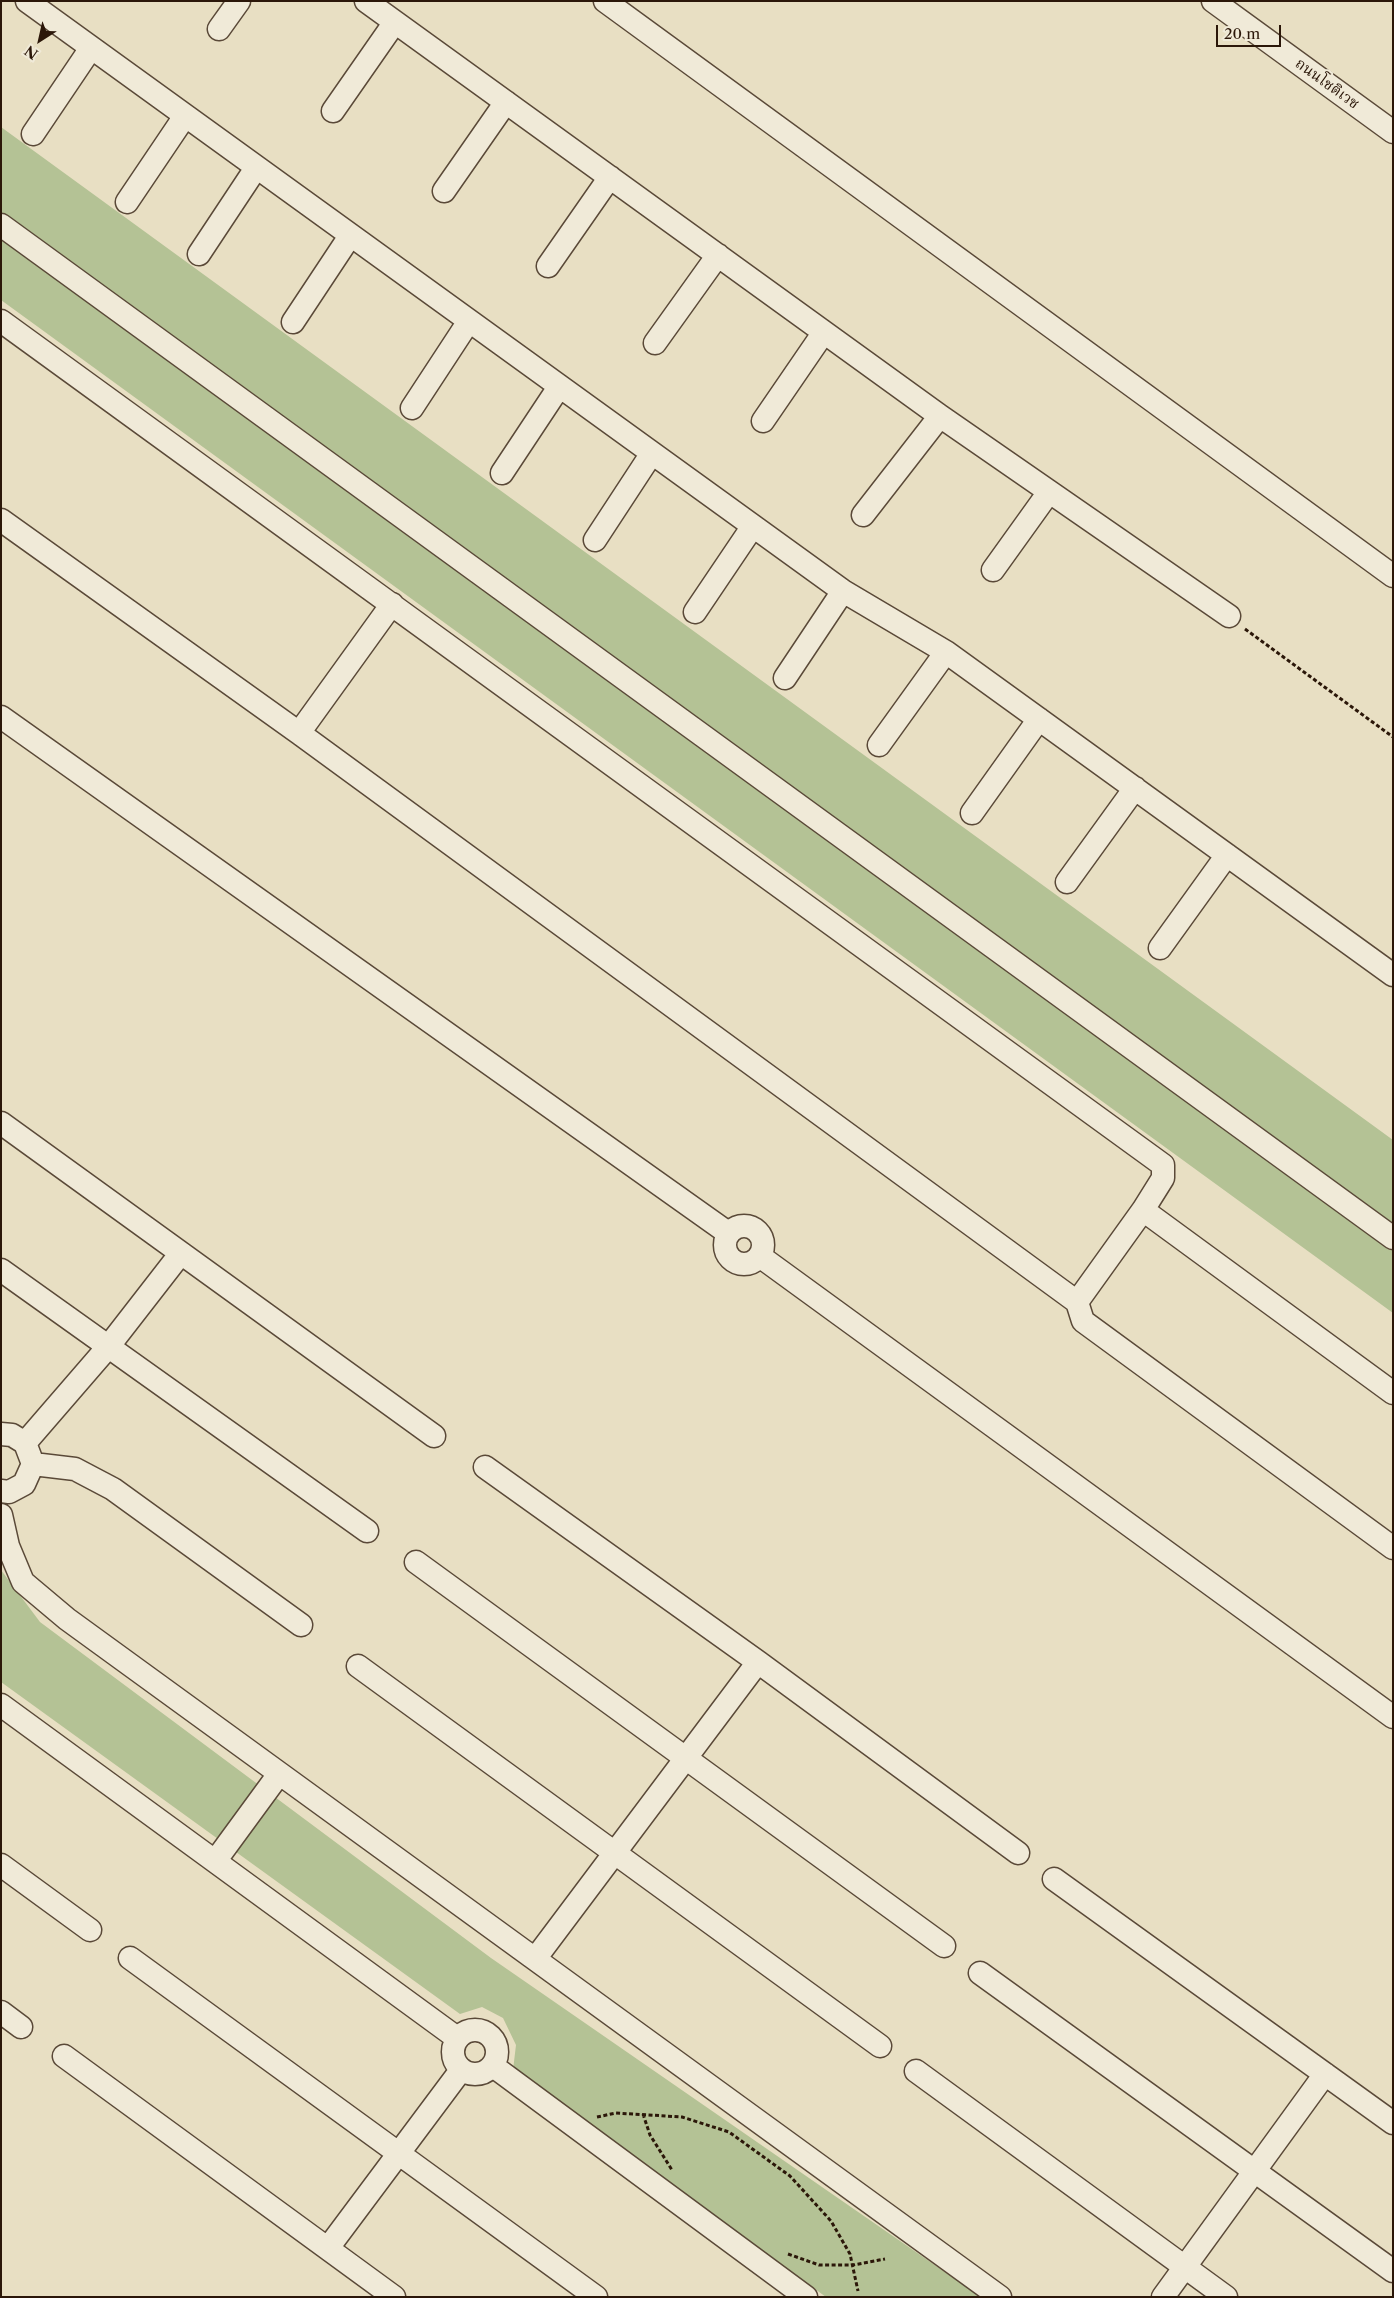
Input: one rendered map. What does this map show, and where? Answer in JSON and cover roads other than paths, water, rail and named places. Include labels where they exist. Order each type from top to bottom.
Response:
[{"type":"street","points":[[27,1],[843,591],[946,652],[1393,975]]},
{"type":"street","points":[[219,29],[238,1]]},
{"type":"street","points":[[366,1],[940,416],[1229,616]]},
{"type":"street","points":[[605,1],[1393,576]]},
{"type":"street","name":"ถนนโชติเวช","points":[[1213,1],[1393,132]]},
{"type":"street","points":[[333,111],[395,22]]},
{"type":"street","points":[[33,134],[91,48]]},
{"type":"street","points":[[444,191],[506,102]]},
{"type":"street","points":[[127,202],[184,116]]},
{"type":"street","points":[[199,254],[256,168]]},
{"type":"street","points":[[548,266],[610,177]]},
{"type":"street","points":[[1,225],[1393,1238]]},
{"type":"street","points":[[293,322],[350,236]]},
{"type":"street","points":[[655,344],[718,255]]},
{"type":"street","points":[[1,321],[1164,1165],[1163,1178],[1143,1210],[1077,1302]]},
{"type":"street","points":[[412,408],[469,321]]},
{"type":"street","points":[[763,421],[824,332]]},
{"type":"street","points":[[502,473],[559,387]]},
{"type":"street","points":[[863,515],[940,416]]},
{"type":"street","points":[[594,540],[652,453]]},
{"type":"street","points":[[993,570],[1049,492]]},
{"type":"street","points":[[1,520],[299,733],[1077,1302],[1083,1322],[1393,1548]]},
{"type":"street","points":[[695,612],[753,526]]},
{"type":"street","points":[[785,678],[843,591]]},
{"type":"street","points":[[299,733],[392,604]]},
{"type":"street","points":[[879,746],[946,652]]},
{"type":"street","points":[[1,717],[728,1233],[724,1248],[732,1262],[748,1265],[761,1257],[1393,1717]]},
{"type":"street","points":[[972,813],[1039,719]]},
{"type":"street","points":[[1067,882],[1135,788]]},
{"type":"street","points":[[1160,948],[1227,855]]},
{"type":"street","points":[[1,1123],[434,1436]]},
{"type":"street","points":[[1143,1210],[1393,1393]]},
{"type":"street","points":[[25,1443],[108,1347],[181,1252]]},
{"type":"street","points":[[1,1270],[367,1531]]},
{"type":"street","points":[[1,1434],[12,1435],[25,1443],[33,1464],[24,1484],[9,1492],[1,1491]]},
{"type":"street","points":[[33,1464],[75,1470],[114,1489],[301,1625]]},
{"type":"street","points":[[485,1467],[758,1662],[1018,1853]]},
{"type":"street","points":[[1,1515],[8,1546],[24,1582],[67,1619],[1000,2297]]},
{"type":"street","points":[[416,1562],[944,1946]]},
{"type":"street","points":[[535,1959],[758,1662]]},
{"type":"street","points":[[358,1666],[880,2046]]},
{"type":"street","points":[[1,1705],[216,1860],[457,2038]]},
{"type":"street","points":[[216,1860],[279,1774]]},
{"type":"street","points":[[1,1865],[90,1930]]},
{"type":"street","points":[[1054,1879],[1393,2123]]},
{"type":"street","points":[[130,1958],[596,2297]]},
{"type":"street","points":[[980,1973],[1393,2272]]},
{"type":"street","points":[[1,2012],[22,2027]]},
{"type":"street","points":[[473,2029],[490,2034],[498,2050],[493,2066],[478,2075],[461,2070],[453,2054],[457,2038],[473,2029]]},
{"type":"street","points":[[64,2056],[394,2297]]},
{"type":"street","points":[[493,2066],[806,2297]]},
{"type":"street","points":[[328,2248],[461,2070]]},
{"type":"street","points":[[916,2071],[1226,2297]]},
{"type":"street","points":[[1163,2297],[1325,2074]]}]
